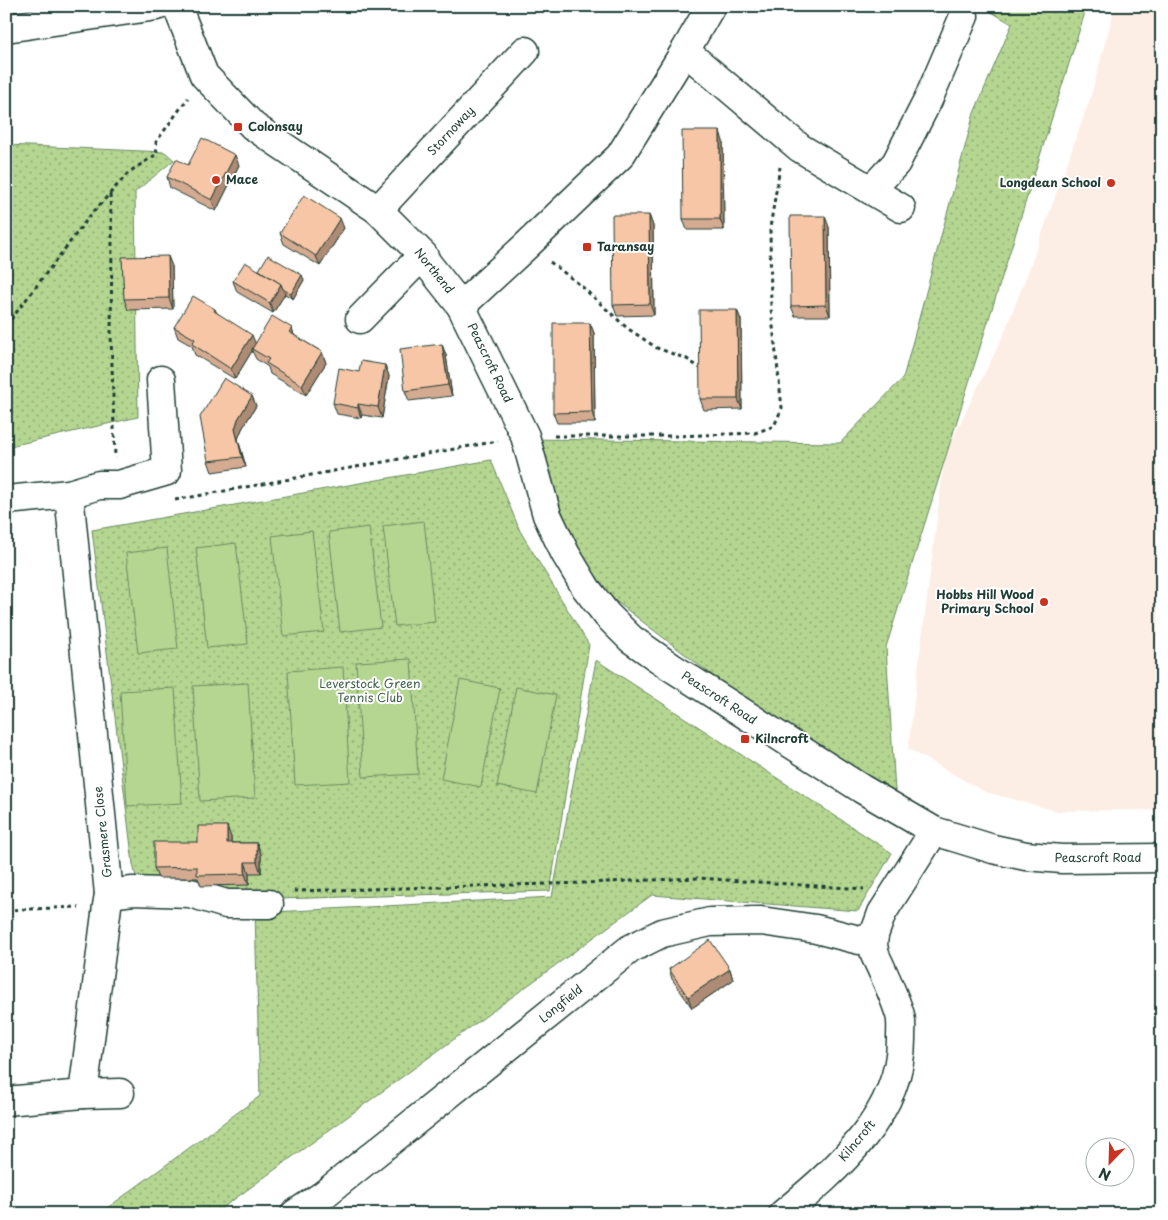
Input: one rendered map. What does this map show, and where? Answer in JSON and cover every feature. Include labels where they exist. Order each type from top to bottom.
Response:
[{"type":"street","points":[[6,28],[157,6]]},
{"type":"street","name":"Northend","points":[[177,6],[204,75],[254,126],[378,210],[423,255],[427,263],[461,306],[528,246],[620,156],[711,6]]},
{"type":"street","points":[[871,190],[896,163],[928,100],[964,16]]},
{"type":"street","name":"Stornoway","points":[[378,210],[524,51]]},
{"type":"street","points":[[685,51],[800,148],[901,208]]},
{"type":"street","points":[[360,319],[423,255]]},
{"type":"street","name":"Peascroft Road","points":[[461,306],[525,436],[547,515],[565,553],[586,588],[607,615],[631,639],[862,789],[934,831],[993,849],[1026,856],[1062,859],[1162,858]]},
{"type":"street","points":[[6,500],[69,494],[167,471],[162,380]]},
{"type":"street","name":"Grasmere Close","points":[[69,494],[108,900],[83,1094]]},
{"type":"street","name":"Kilncroft","points":[[799,1209],[872,1127],[890,1091],[901,1054],[901,1017],[875,955],[874,935],[882,913],[934,831]]},
{"type":"street","points":[[108,900],[132,891],[190,894],[226,904],[279,898]]},
{"type":"street","name":"Longfield","points":[[295,1214],[322,1196],[630,948],[662,933],[710,922],[761,921],[816,929],[858,940],[874,935]]},
{"type":"street","points":[[6,1101],[83,1094],[120,1093]]},
{"type":"path","points":[[6,326],[89,217],[129,172],[157,154],[156,142],[204,75]]},
{"type":"path","points":[[170,501],[525,436],[675,436],[755,433],[774,426],[782,408],[771,308],[770,228],[785,134]]},
{"type":"path","points":[[109,485],[114,451],[110,335],[112,239],[110,194]]},
{"type":"path","points":[[528,246],[579,284],[627,328],[657,348],[688,359],[704,371]]},
{"type":"path","points":[[279,898],[698,878],[897,891]]},
{"type":"path","points":[[6,910],[108,900]]},
{"type":"shaded area","name":"Hobbs Hill Wood Primary School","points":[[1115,6],[1162,6],[1162,810],[1057,811],[985,792],[908,749],[945,454],[1003,336],[1030,267],[1090,99]]},
{"type":"green space","points":[[981,6],[1087,6],[886,647],[897,823],[751,705],[596,586],[550,513],[527,439],[840,443],[903,378],[974,113],[1012,24]]},
{"type":"green space","points":[[6,145],[165,152],[174,160],[135,192],[138,417],[6,447]]},
{"type":"green space","name":"Leverstock Green Tennis Club","points":[[491,460],[520,531],[589,645],[550,891],[142,903],[133,864],[92,530]]},
{"type":"green space","points":[[424,521],[435,622],[395,626],[383,526]]},
{"type":"green space","points":[[369,527],[381,627],[340,632],[329,532]]},
{"type":"green space","points":[[312,531],[324,632],[283,636],[272,536]]},
{"type":"green space","points":[[236,543],[248,644],[207,648],[196,548]]},
{"type":"green space","points":[[167,548],[178,649],[138,653],[126,553]]},
{"type":"green space","points":[[411,659],[418,774],[363,777],[356,662]]},
{"type":"green space","points":[[596,660],[892,853],[858,911],[652,895],[214,1214],[99,1214],[260,1096],[255,913],[552,897]]},
{"type":"green space","points":[[343,667],[350,782],[295,785],[288,671]]},
{"type":"green space","points":[[460,680],[500,688],[481,787],[441,779]]},
{"type":"green space","points":[[248,683],[255,798],[200,801],[193,686]]},
{"type":"green space","points":[[516,687],[556,695],[537,794],[497,786]]},
{"type":"green space","points":[[175,688],[182,803],[127,806],[120,691]]},
{"type":"building","points":[[682,131],[720,131],[720,219],[683,219]]},
{"type":"building","points":[[202,138],[235,155],[212,200],[167,177],[176,159],[188,165]]},
{"type":"building","points":[[304,195],[340,218],[316,256],[280,233]]},
{"type":"building","points":[[612,215],[649,215],[650,304],[613,305]]},
{"type":"building","points":[[790,216],[825,216],[826,305],[791,306]]},
{"type":"building","points":[[268,255],[302,275],[291,294],[283,289],[281,284],[259,270]]},
{"type":"building","points":[[168,256],[169,298],[124,299],[122,257]]},
{"type":"building","points":[[245,262],[281,284],[270,303],[233,281]]},
{"type":"building","points":[[193,296],[252,335],[231,369],[192,344],[195,339],[174,327]]},
{"type":"building","points":[[699,310],[737,310],[738,399],[700,399]]},
{"type":"building","points":[[272,316],[292,328],[289,332],[322,352],[302,385],[266,363],[269,359],[252,349]]},
{"type":"building","points":[[553,323],[590,323],[592,412],[553,413]]},
{"type":"building","points":[[442,344],[448,385],[405,391],[400,349]]},
{"type":"building","points":[[361,361],[385,365],[378,407],[358,404],[358,408],[333,403],[339,368],[359,372]]},
{"type":"building","points":[[224,378],[252,396],[238,419],[235,429],[242,457],[208,461],[200,417]]},
{"type":"building","points":[[198,826],[227,826],[227,843],[257,843],[257,862],[245,862],[245,874],[197,875],[197,867],[154,868],[154,842],[198,842]]},
{"type":"building","points":[[710,940],[730,969],[688,997],[669,969]]},
{"type":"place","name":"Colonsay","points":[[238,127]]},
{"type":"place","name":"Mace","points":[[216,180]]},
{"type":"place","name":"Longdean School","points":[[1111,183]]},
{"type":"place","name":"Taransay","points":[[587,247]]},
{"type":"place","name":"Hobbs Hill Wood Primary School","points":[[1044,602]]},
{"type":"place","name":"Kilncroft","points":[[745,739]]}]
